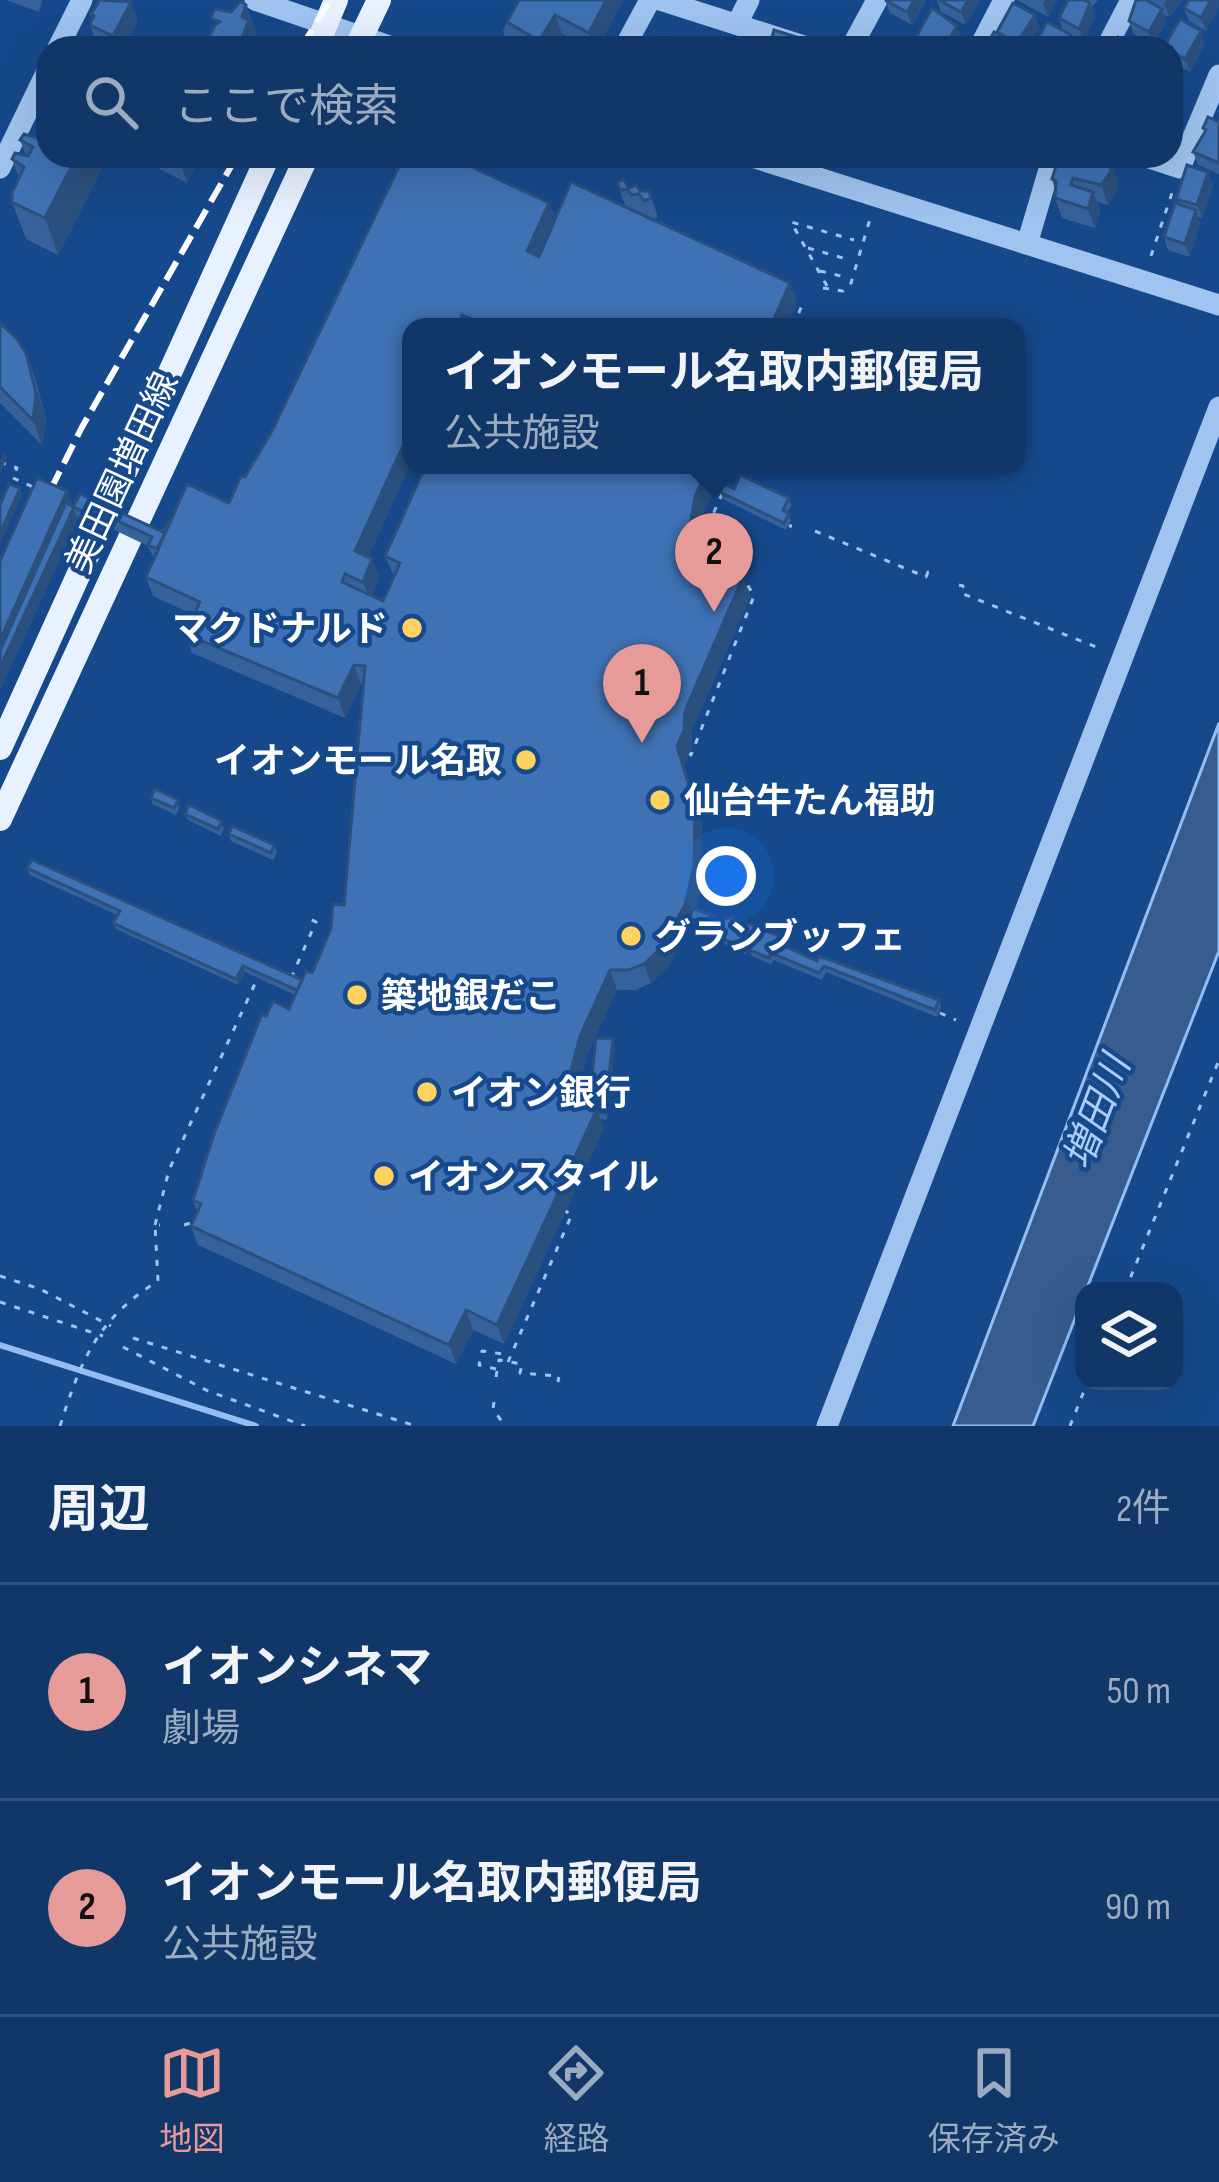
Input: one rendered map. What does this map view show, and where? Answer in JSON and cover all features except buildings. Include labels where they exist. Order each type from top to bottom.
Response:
[{"type":"main road","points":[[362,36],[380,0]]},
{"type":"main road","name":"美田園増田線","points":[[0,748],[263,168]]},
{"type":"main road","name":"美田園増田線","points":[[0,819],[301,168]]},
{"type":"street","points":[[64,36],[82,0]]},
{"type":"street","points":[[255,0],[326,24]]},
{"type":"street","points":[[630,36],[650,0]]},
{"type":"street","points":[[660,0],[773,36]]},
{"type":"street","points":[[736,24],[749,0]]},
{"type":"street","points":[[858,36],[877,0]]},
{"type":"street","points":[[985,36],[1004,0]]},
{"type":"street","points":[[1112,36],[1131,0]]},
{"type":"street","points":[[1183,161],[1219,75]]},
{"type":"street","points":[[0,168],[36,94]]},
{"type":"street","points":[[787,168],[1219,305]]},
{"type":"street","points":[[1027,244],[1049,168]]},
{"type":"street","points":[[826,1426],[1219,407]]},
{"type":"path","points":[[1151,256],[1180,168]]},
{"type":"path","points":[[854,240],[791,222],[825,287],[839,292],[851,284],[870,219]]},
{"type":"path","points":[[806,248],[850,260]]},
{"type":"path","points":[[819,271],[845,277]]},
{"type":"path","points":[[797,318],[803,303]]},
{"type":"path","points":[[0,462],[17,468],[8,489]]},
{"type":"path","points":[[683,751],[691,755],[754,596],[710,520],[731,474]]},
{"type":"path","points":[[13,478],[42,491]]},
{"type":"path","points":[[17,493],[22,482]]},
{"type":"path","points":[[713,491],[723,495]]},
{"type":"path","points":[[815,531],[926,577],[928,572],[935,575]]},
{"type":"path","points":[[959,584],[961,593],[1101,649]]},
{"type":"path","points":[[288,986],[316,922],[308,918]]},
{"type":"path","points":[[60,1426],[83,1358],[133,1296],[158,1281],[158,1225],[169,1170],[260,973]]},
{"type":"path","points":[[940,1013],[956,1020]]},
{"type":"path","points":[[1129,1282],[1219,1060]]},
{"type":"path","points":[[509,1359],[572,1214],[565,1211]]},
{"type":"path","points":[[184,1225],[197,1221]]},
{"type":"path","points":[[0,1276],[40,1289],[109,1324]]},
{"type":"path","points":[[0,1302],[101,1335]]},
{"type":"path","points":[[133,1338],[416,1426]]},
{"type":"path","points":[[123,1347],[208,1391],[304,1426]]},
{"type":"path","points":[[498,1370],[478,1365],[482,1351],[522,1364],[520,1372],[559,1376],[558,1382]]},
{"type":"path","points":[[496,1377],[499,1360],[509,1359]]},
{"type":"path","points":[[1070,1426],[1084,1390]]},
{"type":"path","points":[[494,1402],[493,1409],[505,1426]]},
{"type":"water","name":"増田川","points":[[1219,723],[1219,951],[1089,1282],[1075,1282],[1075,1319],[1033,1426],[953,1426]]},
{"type":"waterway","points":[[0,1345],[256,1426]]},
{"type":"railway","points":[[308,36],[330,0]]},
{"type":"railway","points":[[37,517],[82,427],[230,168]]},
{"type":"place","name":"イオンモール名取内郵便局","points":[[714,612]]},
{"type":"place","name":"マクドナルド","points":[[412,628]]},
{"type":"place","name":"イオンシネマ","points":[[642,743]]},
{"type":"place","name":"イオンモール名取","points":[[526,760]]},
{"type":"place","name":"仙台牛たん福助","points":[[660,800]]},
{"type":"place","name":"グランブッフェ","points":[[631,936]]},
{"type":"place","name":"築地銀だこ","points":[[357,995]]},
{"type":"place","name":"イオン銀行","points":[[427,1092]]},
{"type":"place","name":"イオンスタイル","points":[[384,1176]]}]
